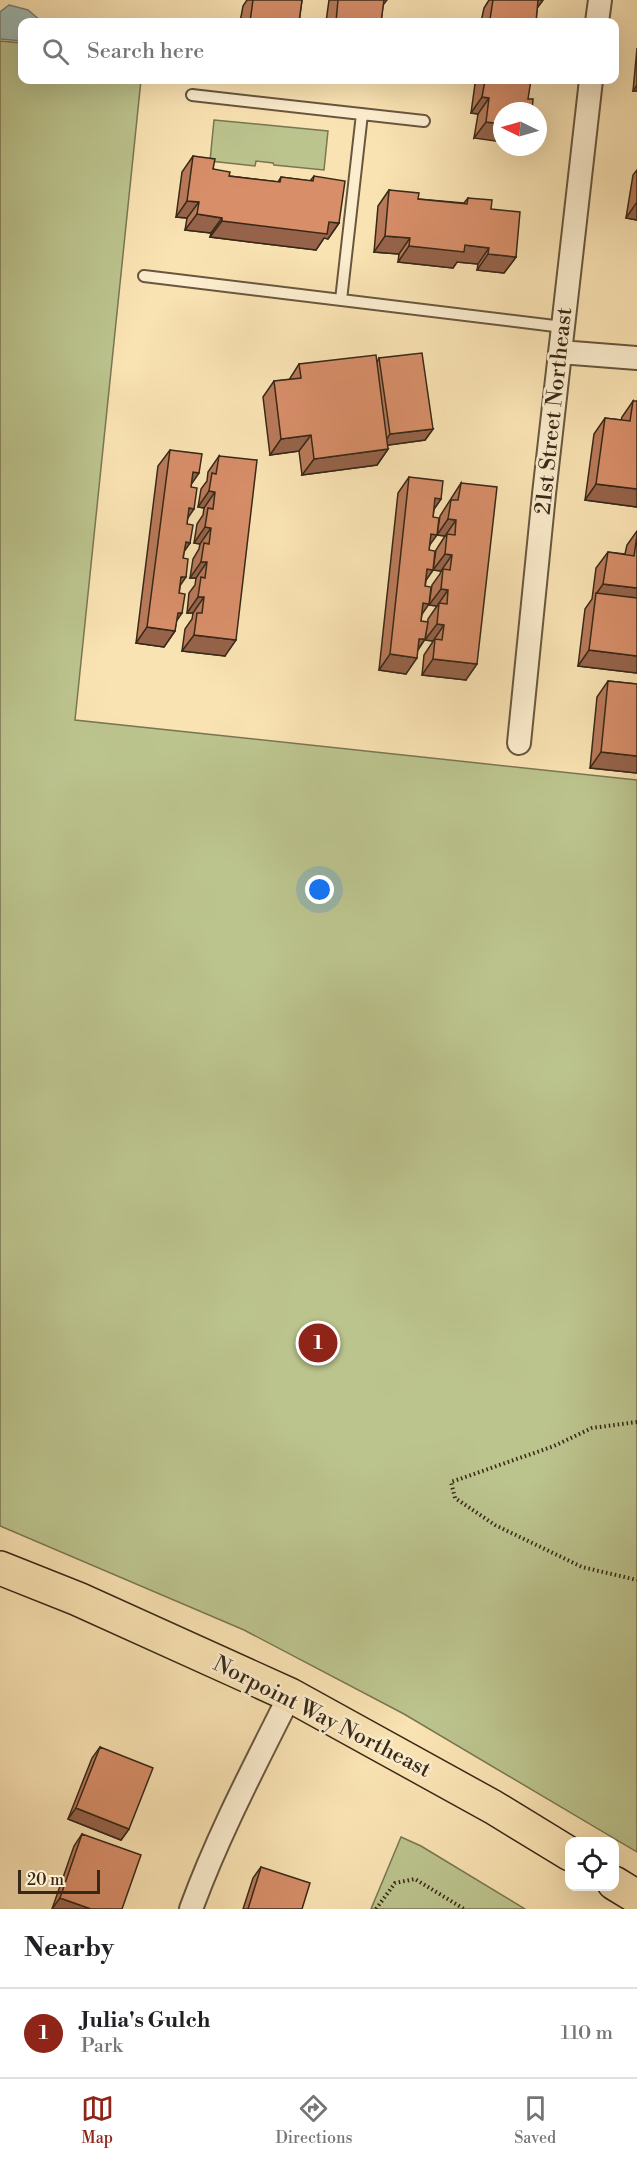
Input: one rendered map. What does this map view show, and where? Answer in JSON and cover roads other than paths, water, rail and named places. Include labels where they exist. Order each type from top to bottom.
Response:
[{"type":"main road","name":"Norpoint Way Northeast","points":[[0,1568],[78,1599],[290,1695],[494,1807],[565,1851]]},
{"type":"main road","points":[[619,1885],[637,1897]]},
{"type":"street","points":[[598,18],[600,0]]},
{"type":"street","name":"21st Street Northeast","points":[[519,743],[591,84]]},
{"type":"street","points":[[560,352],[637,358]]},
{"type":"street","points":[[191,1909],[226,1826],[290,1695]]},
{"type":"lane","points":[[192,95],[424,121]]},
{"type":"lane","points":[[341,300],[362,114]]},
{"type":"lane","points":[[144,276],[563,327]]},
{"type":"water","points":[[9,5],[28,10],[37,18],[18,18],[18,41],[0,39],[0,12]]},
{"type":"place","name":"Julia's Gulch","points":[[318,1343]]}]
